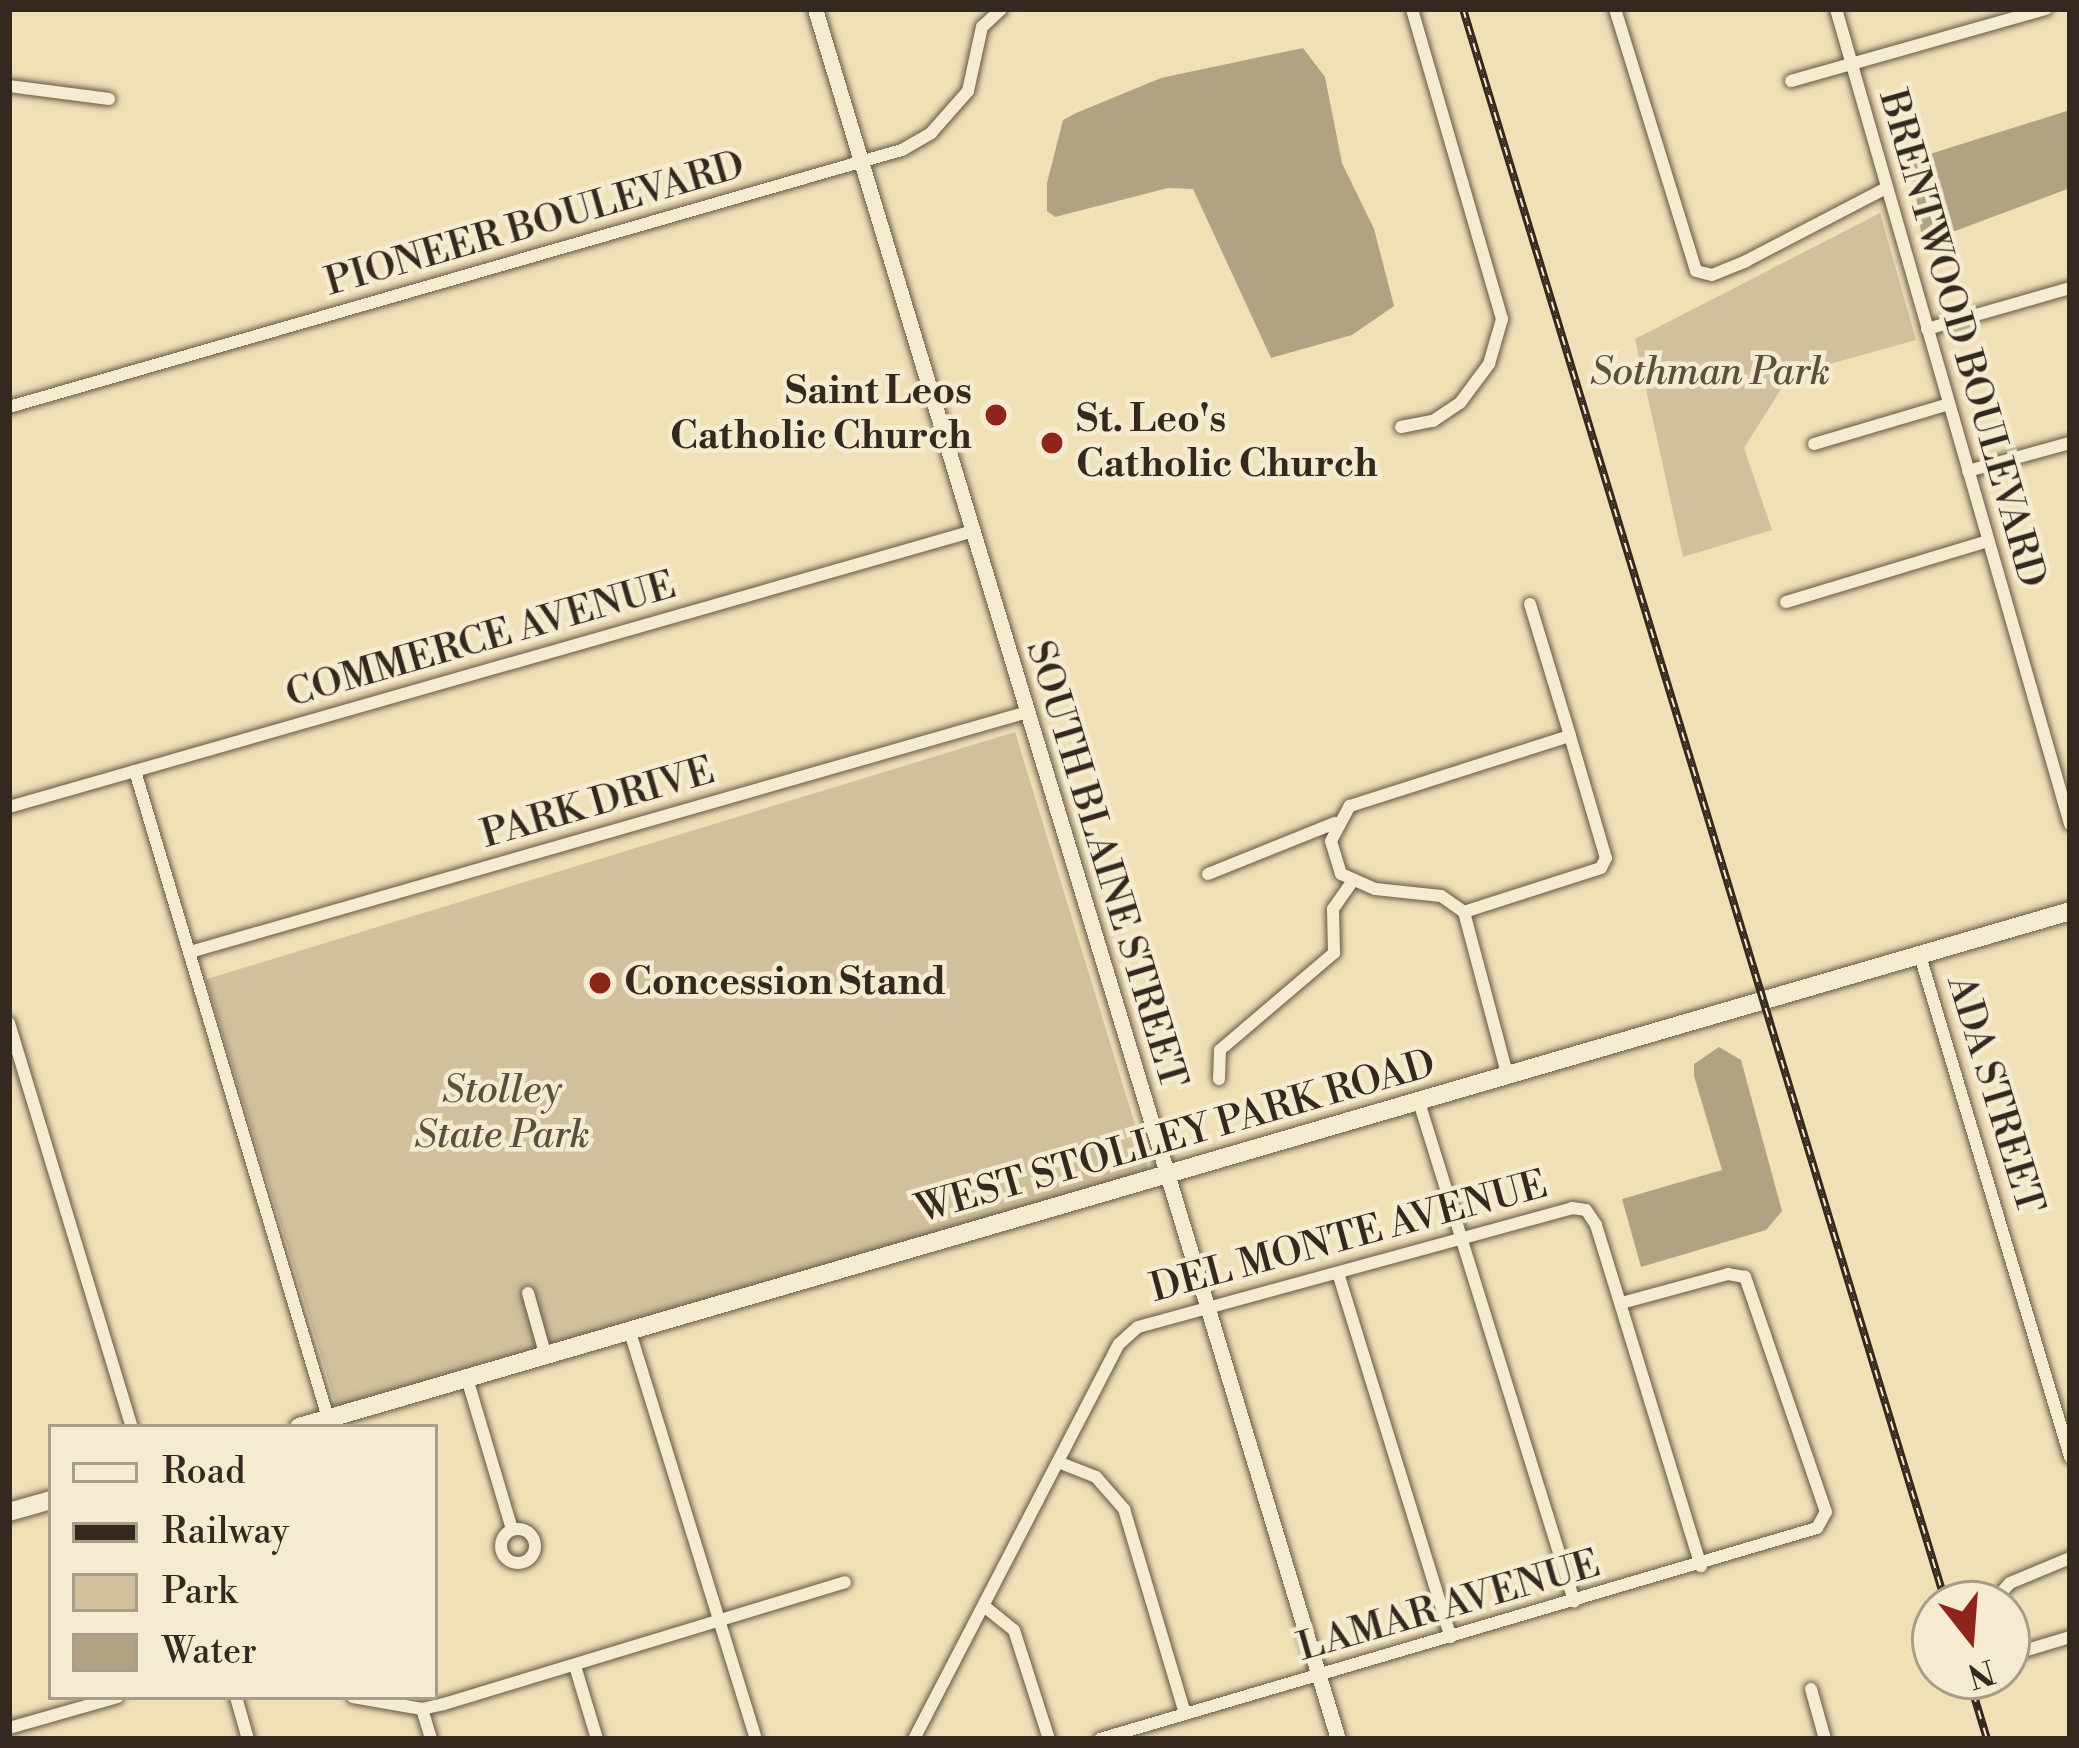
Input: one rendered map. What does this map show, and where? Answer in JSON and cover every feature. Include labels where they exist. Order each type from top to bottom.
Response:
[{"type":"main road","name":"WEST STOLLEY PARK ROAD","points":[[309,1424],[2070,911]]},
{"type":"main road","points":[[9,1512],[48,1501]]},
{"type":"street","name":"SOUTH BLAINE STREET","points":[[815,9],[1024,713],[1338,1739]]},
{"type":"street","name":"PIONEER BOULEVARD","points":[[9,406],[902,150],[952,112],[968,91],[982,27],[1001,9]]},
{"type":"street","points":[[1401,427],[1432,421],[1460,403],[1489,364],[1502,319],[1412,9]]},
{"type":"street","points":[[1615,9],[1696,271],[1712,274],[1746,261],[1886,188]]},
{"type":"street","name":"BRENTWOOD BOULEVARD","points":[[1836,9],[2070,824]]},
{"type":"street","points":[[1791,80],[2046,9]]},
{"type":"street","points":[[9,86],[109,99]]},
{"type":"street","points":[[1927,329],[2070,288]]},
{"type":"street","points":[[1814,444],[1949,404]]},
{"type":"street","points":[[1968,471],[2070,443]]},
{"type":"street","name":"COMMERCE AVENUE","points":[[9,807],[970,532]]},
{"type":"street","points":[[1786,602],[1988,541]]},
{"type":"street","points":[[1464,912],[1601,868],[1606,858],[1531,604]]},
{"type":"street","name":"PARK DRIVE","points":[[190,952],[1024,713]]},
{"type":"street","points":[[1208,874],[1335,823],[1351,806],[1570,736]]},
{"type":"street","points":[[135,771],[328,1418]]},
{"type":"street","points":[[1335,823],[1334,858],[1353,880],[1441,896],[1464,912],[1508,1077]]},
{"type":"street","points":[[1219,1079],[1220,1050],[1334,953],[1333,909],[1353,880]]},
{"type":"street","name":"ADA STREET","points":[[1921,958],[2070,1456]]},
{"type":"street","points":[[9,1023],[131,1424]]},
{"type":"street","points":[[1419,1102],[1574,1601]]},
{"type":"street","name":"DEL MONTE AVENUE","points":[[914,1739],[1119,1344],[1138,1327],[1571,1208],[1586,1210],[1621,1303]]},
{"type":"street","points":[[1339,1273],[1450,1637]]},
{"type":"street","name":"LAMAR AVENUE","points":[[1100,1739],[1814,1530],[1826,1512],[1745,1277],[1728,1274],[1621,1303]]},
{"type":"street","points":[[527,1293],[545,1353]]},
{"type":"street","points":[[1621,1303],[1701,1566]]},
{"type":"street","points":[[629,1329],[757,1739]]},
{"type":"street","points":[[466,1376],[512,1529]]},
{"type":"street","points":[[1058,1462],[1096,1478],[1124,1509],[1185,1714]]},
{"type":"street","points":[[2017,1580],[2070,1558]]},
{"type":"street","points":[[372,1700],[422,1709],[721,1623],[845,1582]]},
{"type":"street","points":[[984,1606],[1014,1630],[1049,1739]]},
{"type":"street","points":[[2031,1649],[2070,1637]]},
{"type":"street","points":[[575,1666],[597,1739]]},
{"type":"street","points":[[1811,1689],[1825,1739]]},
{"type":"street","points":[[9,1728],[107,1700]]},
{"type":"street","points":[[237,1700],[248,1739]]},
{"type":"street","points":[[422,1709],[431,1739]]},
{"type":"green space","name":"Sothman Park","points":[[1880,213],[1916,340],[1790,375],[1744,448],[1772,530],[1683,557],[1635,339]]},
{"type":"green space","name":"Stolley State Park","points":[[1015,732],[1149,1170],[340,1417],[206,979]]},
{"type":"water","points":[[1303,48],[1325,77],[1342,163],[1374,229],[1394,306],[1352,335],[1271,358],[1193,189],[1168,188],[1055,217],[1047,211],[1047,183],[1063,120],[1076,113],[1161,78]]},
{"type":"water","points":[[2070,110],[2070,188],[1955,231],[1921,232],[1911,160]]},
{"type":"water","points":[[1719,1047],[1741,1060],[1782,1211],[1766,1230],[1641,1267],[1622,1199],[1722,1170],[1694,1076],[1694,1064]]},
{"type":"railway","points":[[1463,9],[1939,1580]]},
{"type":"railway","points":[[1975,1700],[1987,1739]]},
{"type":"place","name":"Saint Leos Catholic Church","points":[[996,415]]},
{"type":"place","name":"St. Leo's Catholic Church","points":[[1052,443]]},
{"type":"place","name":"Concession Stand","points":[[600,983]]}]
